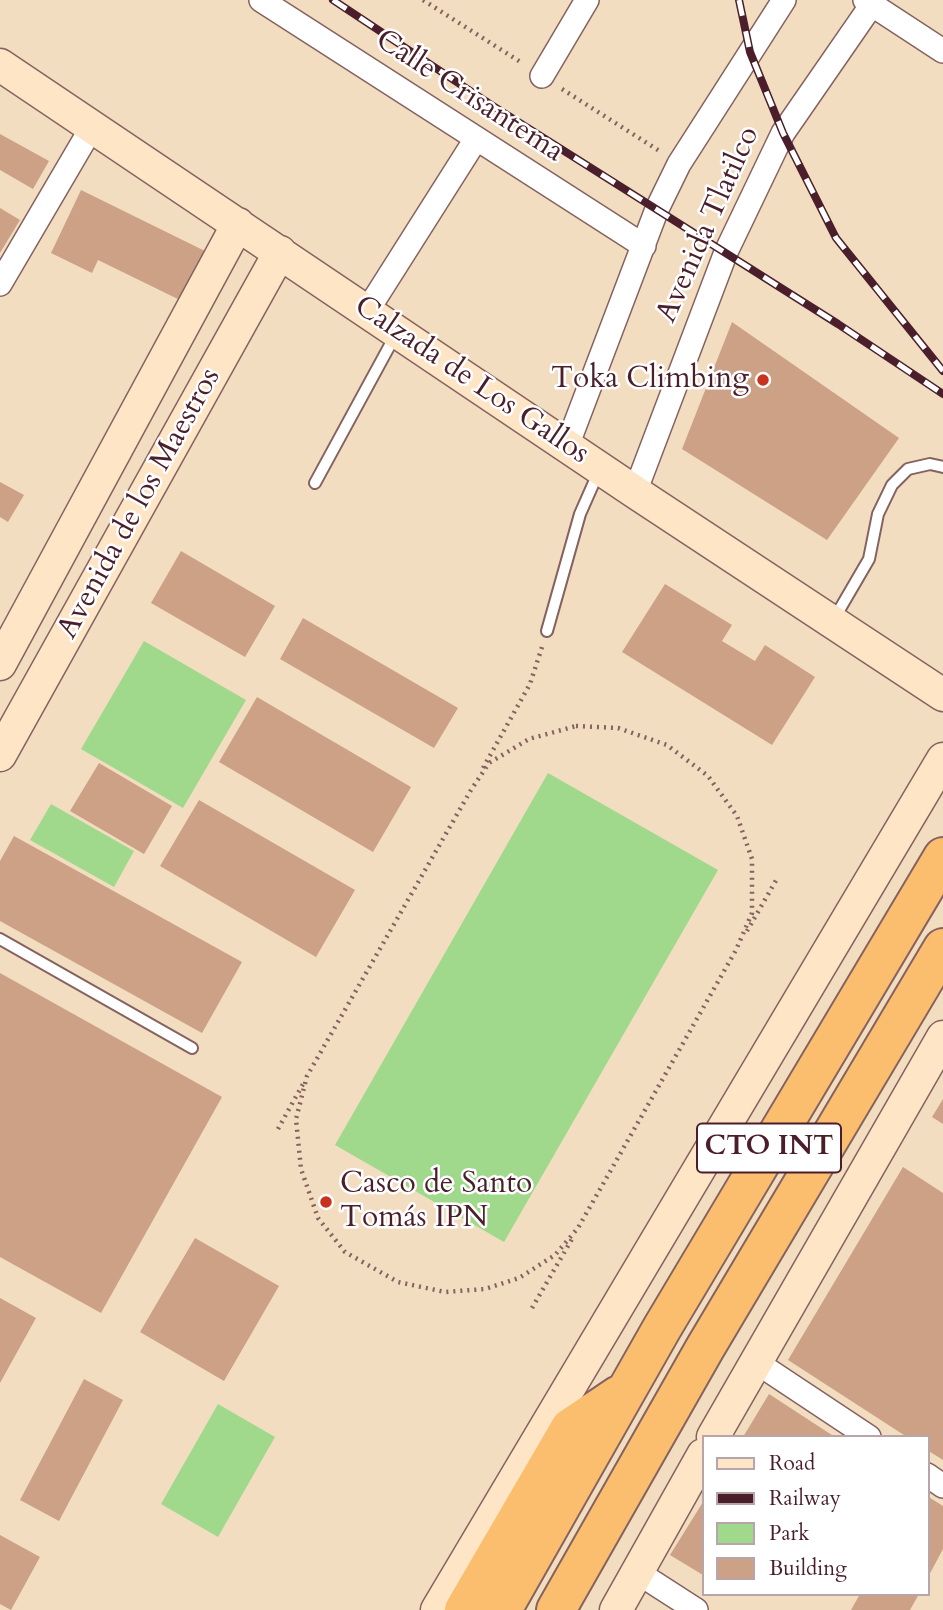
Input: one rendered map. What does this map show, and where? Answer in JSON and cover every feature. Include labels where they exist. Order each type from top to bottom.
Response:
[{"type":"highway","name":"CTO INT","points":[[502,1610],[627,1390],[943,856]]},
{"type":"highway","name":"CTO INT","points":[[556,1610],[671,1407],[943,948]]},
{"type":"highway","points":[[464,1610],[570,1428],[627,1390]]},
{"type":"highway","points":[[583,1610],[658,1475],[671,1407]]},
{"type":"main road","name":"Calzada de Los Gallos","points":[[0,65],[600,469],[943,695]]},
{"type":"main road","name":"Avenida de los Maestros","points":[[0,664],[238,224]]},
{"type":"main road","name":"Avenida de los Maestros","points":[[0,755],[280,252]]},
{"type":"main road","name":"CTO INT","points":[[437,1610],[943,759]]},
{"type":"main road","name":"CTO INT","points":[[714,1435],[943,1037]]},
{"type":"main road","points":[[616,1610],[702,1457]]},
{"type":"street","name":"Calle Crisantema","points":[[261,0],[644,246]]},
{"type":"street","points":[[542,76],[587,0]]},
{"type":"street","name":"Avenida Tlatilco","points":[[567,446],[657,209],[679,164],[785,0]]},
{"type":"street","points":[[871,1],[943,51]]},
{"type":"street","name":"Avenida Tlatilco","points":[[635,492],[726,252],[783,133],[871,1]]},
{"type":"street","points":[[0,284],[92,127]]},
{"type":"street","points":[[367,311],[476,139]]},
{"type":"street","points":[[756,1362],[866,1435]]},
{"type":"street","points":[[637,1572],[696,1610]]},
{"type":"lane","points":[[315,483],[397,331]]},
{"type":"lane","points":[[832,621],[869,559],[878,514],[892,485],[908,469],[930,464],[943,467]]},
{"type":"lane","points":[[547,631],[580,514],[600,469]]},
{"type":"lane","points":[[0,939],[192,1048]]},
{"type":"path","points":[[278,1129],[530,684],[547,631]]},
{"type":"path","points":[[471,790],[489,763],[529,739],[576,726],[618,728],[667,745],[708,776],[737,816],[751,859],[752,913],[736,950]]},
{"type":"path","points":[[532,1308],[778,877]]},
{"type":"path","points":[[307,1076],[296,1119],[301,1169],[318,1218],[345,1252],[398,1282],[445,1292],[485,1289],[519,1278],[544,1264],[578,1228]]},
{"type":"green space","points":[[144,641],[246,700],[183,808],[81,749]]},
{"type":"green space","points":[[548,773],[718,870],[504,1242],[335,1145]]},
{"type":"green space","points":[[51,804],[134,851],[114,887],[30,840]]},
{"type":"green space","points":[[218,1404],[275,1437],[218,1537],[161,1504]]},
{"type":"building","points":[[0,134],[49,161],[33,189],[0,170]]},
{"type":"building","points":[[81,190],[211,254],[186,303],[98,260],[92,273],[51,253]]},
{"type":"building","points":[[0,208],[20,220],[0,253]]},
{"type":"building","name":"Toka Climbing","points":[[732,322],[899,438],[827,540],[682,449]]},
{"type":"building","points":[[0,482],[24,495],[8,522],[0,517]]},
{"type":"building","points":[[181,551],[275,606],[245,657],[151,603]]},
{"type":"building","points":[[665,584],[732,625],[722,641],[755,661],[765,645],[815,677],[772,745],[622,652]]},
{"type":"building","points":[[303,618],[458,708],[434,748],[280,659]]},
{"type":"building","points":[[257,697],[411,787],[373,852],[219,762]]},
{"type":"building","points":[[99,763],[172,806],[144,854],[70,811]]},
{"type":"building","points":[[199,800],[355,890],[316,957],[160,866]]},
{"type":"building","points":[[14,836],[242,962],[202,1033],[0,921],[0,861]]},
{"type":"building","points":[[0,973],[222,1097],[101,1313],[0,1257]]},
{"type":"building","points":[[943,1099],[943,1124],[932,1117]]},
{"type":"building","points":[[903,1167],[943,1193],[943,1460],[929,1451],[929,1435],[904,1435],[788,1360]]},
{"type":"building","points":[[195,1238],[279,1286],[224,1381],[140,1332]]},
{"type":"building","points":[[0,1298],[36,1318],[0,1383]]},
{"type":"building","points":[[84,1379],[123,1400],[59,1521],[20,1500]]},
{"type":"building","points":[[769,1394],[832,1435],[744,1435]]},
{"type":"building","points":[[929,1497],[943,1506],[943,1549],[929,1575]]},
{"type":"building","points":[[702,1504],[702,1574],[670,1555]]},
{"type":"building","points":[[0,1535],[40,1557],[11,1610],[0,1604]]},
{"type":"building","points":[[859,1596],[918,1596],[910,1610],[851,1610]]},
{"type":"railway","points":[[333,0],[493,106],[838,324],[943,394]]},
{"type":"railway","points":[[739,0],[750,52],[783,133],[836,238],[943,371]]},
{"type":"place","name":"Toka Climbing","points":[[763,380]]},
{"type":"place","name":"Casco de Santo Tomás IPN","points":[[326,1202]]}]
